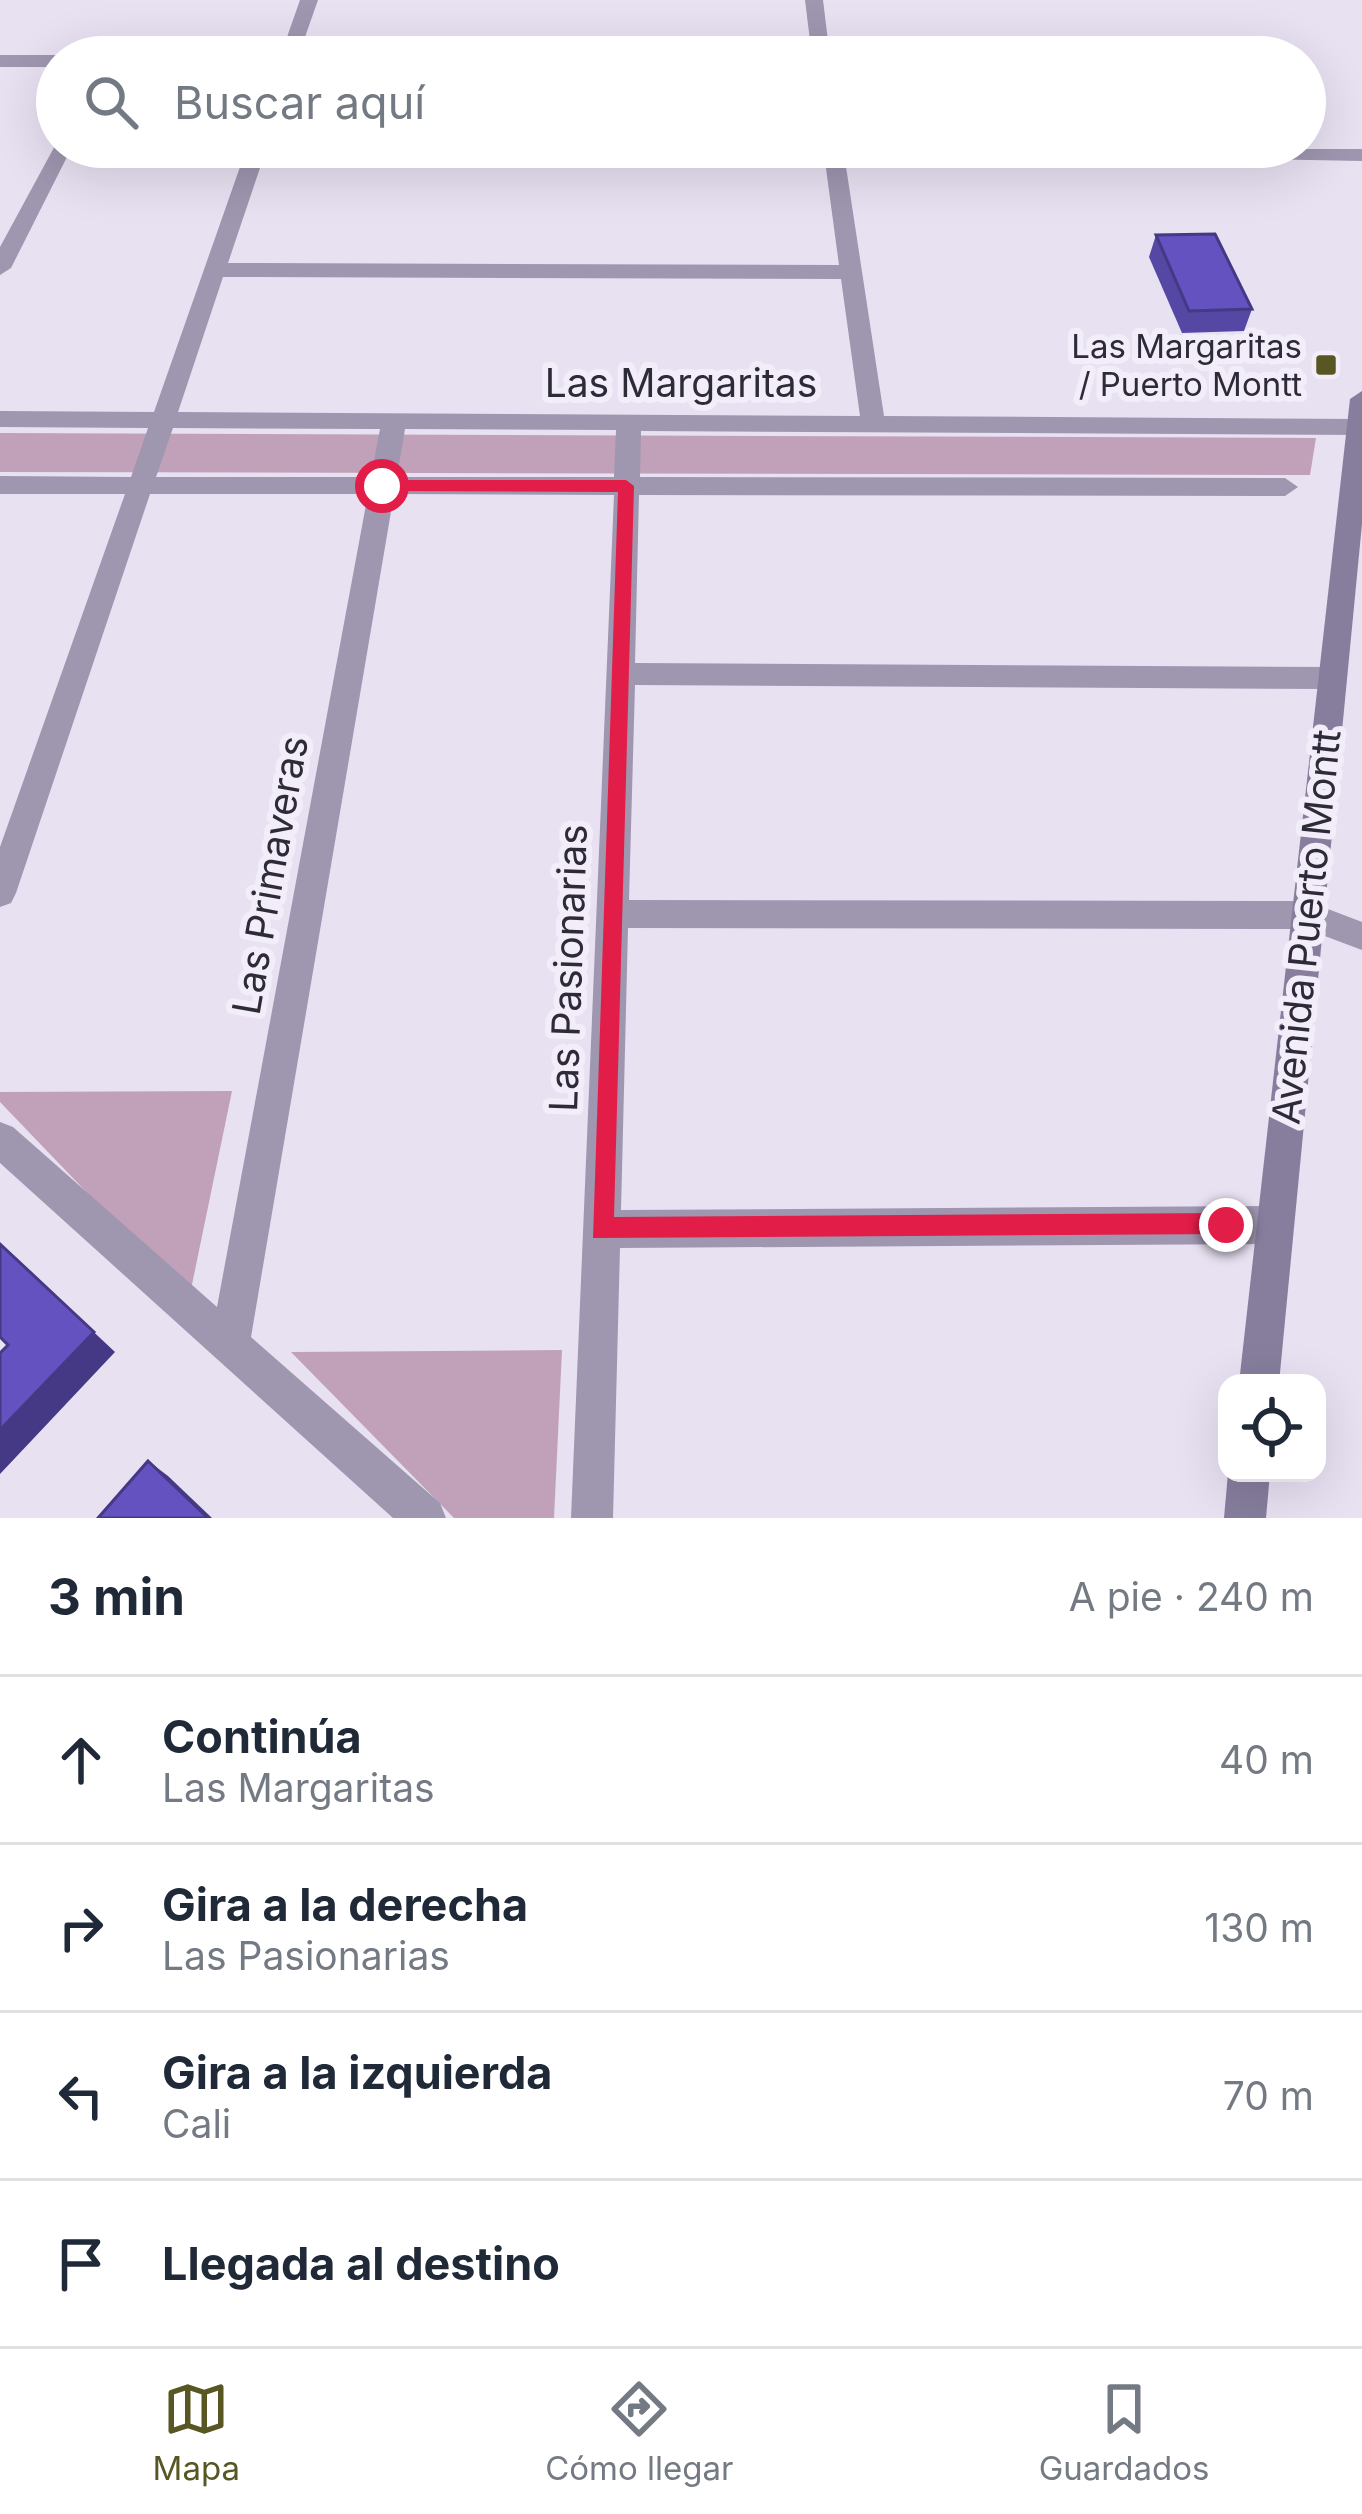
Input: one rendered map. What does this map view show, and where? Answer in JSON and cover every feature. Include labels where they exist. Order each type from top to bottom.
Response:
[{"type":"street","points":[[296,36],[309,0]]},
{"type":"street","points":[[814,0],[818,36]]},
{"type":"street","points":[[0,61],[36,61]]},
{"type":"street","points":[[1326,154],[1362,154]]},
{"type":"street","points":[[0,268],[51,168]]},
{"type":"street","points":[[0,893],[249,168]]},
{"type":"street","points":[[836,168],[873,422]]},
{"type":"street","points":[[213,270],[851,272]]},
{"type":"street","name":"Las Margaritas","points":[[0,419],[873,422],[1361,418]]},
{"type":"street","name":"Avenida Puerto Montt","points":[[1260,1374],[1361,418]]},
{"type":"street","name":"Las Primaveras","points":[[230,1344],[394,421]]},
{"type":"street","name":"Las Pasionarias","points":[[592,1518],[629,422]]},
{"type":"street","points":[[0,485],[1286,487]]},
{"type":"street","points":[[620,674],[1332,678]]},
{"type":"street","points":[[612,914],[1307,915],[1362,937]]},
{"type":"street","points":[[0,1139],[425,1518]]},
{"type":"street","points":[[601,1229],[1275,1225]]},
{"type":"street","points":[[1245,1518],[1248,1482]]},
{"type":"shaded area","points":[[0,433],[1316,438],[1310,475],[0,472]]},
{"type":"shaded area","points":[[232,1091],[189,1299],[0,1102],[0,1092]]},
{"type":"shaded area","points":[[562,1350],[554,1518],[454,1518],[291,1352]]},
{"type":"building","points":[[1215,234],[1252,309],[1189,311],[1156,235]]},
{"type":"building","points":[[0,1244],[94,1332],[0,1430],[0,1353],[8,1345],[0,1337]]},
{"type":"building","points":[[148,1461],[208,1518],[98,1518]]},
{"type":"place","name":"Las Margaritas / Puerto Montt","points":[[1326,365]]},
{"type":"route","points":[[382,486],[626,486],[601,1229],[1226,1225]]}]
